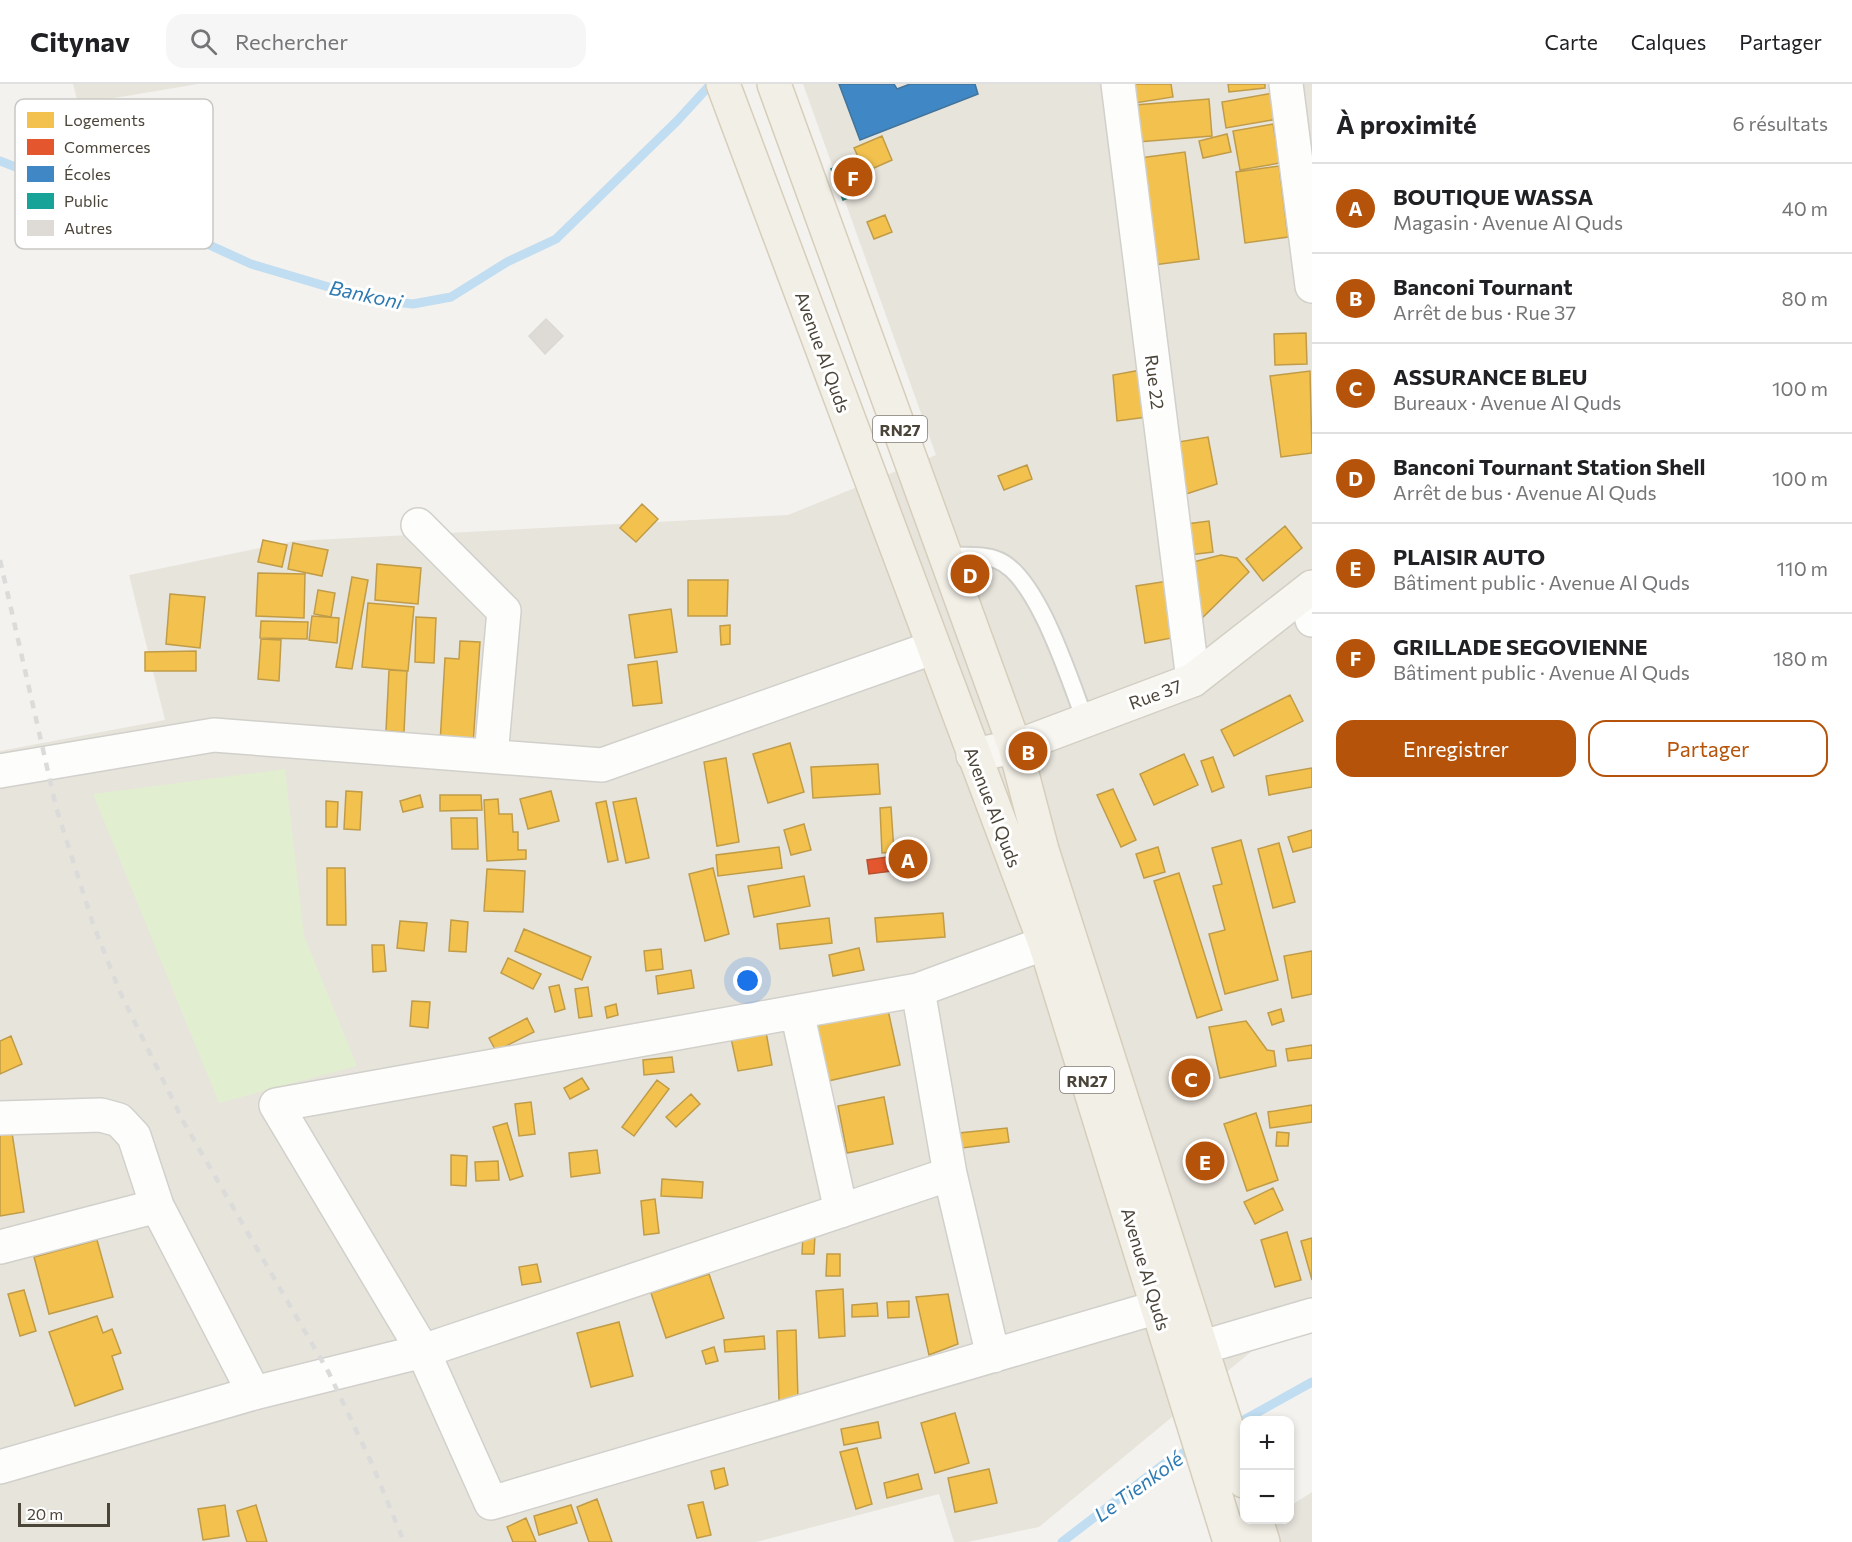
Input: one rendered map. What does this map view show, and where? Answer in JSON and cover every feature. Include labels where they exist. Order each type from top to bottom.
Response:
[{"type":"main road","name":"Avenue Al Quds","points":[[723,84],[932,648],[1045,943],[1189,1410],[1238,1531],[1263,1542]]},
{"type":"main road","name":"Avenue Al Quds","points":[[780,97],[1015,747],[1042,850],[1242,1470]]},
{"type":"main road","name":"Rue 37","points":[[973,755],[1015,747],[1193,680],[1310,600]]},
{"type":"street","name":"Rue 22","points":[[1118,84],[1193,680]]},
{"type":"street","points":[[1286,84],[1312,286]]},
{"type":"street","points":[[418,525],[504,611],[491,756]]},
{"type":"street","points":[[0,771],[214,735],[602,765],[932,648]]},
{"type":"street","points":[[1045,943],[918,990],[276,1105],[423,1351],[491,1503],[1158,1307]]},
{"type":"street","points":[[918,990],[950,1174],[993,1356]]},
{"type":"street","points":[[797,1012],[841,1211]]},
{"type":"street","points":[[0,1119],[101,1115],[119,1120],[134,1136],[157,1206],[254,1393]]},
{"type":"street","points":[[0,1467],[254,1393],[423,1351],[950,1174]]},
{"type":"street","points":[[0,1247],[157,1206]]},
{"type":"street","points":[[1203,1347],[1312,1315]]},
{"type":"lane","points":[[946,555],[998,560],[1026,582],[1050,631],[1085,720]]},
{"type":"shaded area","points":[[73,84],[198,84],[108,99],[77,99]]},
{"type":"shaded area","points":[[803,84],[1312,84],[1312,1307],[1304,1308],[1039,1527],[968,1542],[954,1542],[939,1494],[756,1542],[0,1542],[0,751],[165,720],[129,575],[294,541],[788,515],[936,455]]},
{"type":"shaded area","points":[[1312,1492],[1312,1542],[1228,1542],[1259,1524],[1294,1524],[1294,1503]]},
{"type":"green space","points":[[285,769],[304,936],[357,1066],[219,1103],[93,794]]},
{"type":"building: Logements","points":[[1132,84],[1171,84],[1173,97],[1135,103]]},
{"type":"building: Logements","points":[[1228,84],[1265,84],[1265,88],[1229,92]]},
{"type":"building: Logements","points":[[1274,93],[1278,119],[1226,128],[1222,102]]},
{"type":"building: Logements","points":[[1209,99],[1212,136],[1138,142],[1135,105]]},
{"type":"building: Logements","points":[[1273,124],[1280,163],[1240,170],[1233,131]]},
{"type":"building: Logements","points":[[1227,134],[1231,152],[1203,158],[1199,141]]},
{"type":"building: Logements","points":[[882,136],[892,160],[865,172],[854,148]]},
{"type":"building: Logements","points":[[1185,152],[1199,259],[1146,266],[1132,159]]},
{"type":"building: Logements","points":[[1279,166],[1288,237],[1245,243],[1236,172]]},
{"type":"building: Logements","points":[[885,215],[892,232],[874,239],[867,222]]},
{"type":"building: Logements","points":[[1306,333],[1307,364],[1275,365],[1274,334]]},
{"type":"building: Logements","points":[[1141,370],[1147,417],[1117,421],[1113,375]]},
{"type":"building: Logements","points":[[1310,371],[1312,453],[1281,457],[1270,376]]},
{"type":"building: Logements","points":[[1208,437],[1217,484],[1180,496],[1172,443]]},
{"type":"building: Logements","points":[[1027,465],[1032,479],[1004,490],[998,476]]},
{"type":"building: Logements","points":[[642,504],[658,519],[636,542],[620,528]]},
{"type":"building: Logements","points":[[1209,521],[1213,552],[1189,555],[1186,524]]},
{"type":"building: Logements","points":[[1285,526],[1302,548],[1263,581],[1246,559]]},
{"type":"building: Logements","points":[[263,540],[287,545],[282,567],[258,562]]},
{"type":"building: Logements","points":[[293,543],[328,550],[322,576],[288,569]]},
{"type":"building: Logements","points":[[1221,555],[1237,558],[1249,572],[1199,621],[1193,562]]},
{"type":"building: Logements","points":[[377,564],[421,568],[418,604],[375,600]]},
{"type":"building: Logements","points":[[258,573],[305,574],[304,618],[256,616]]},
{"type":"building: Logements","points":[[352,577],[368,580],[352,669],[336,667]]},
{"type":"building: Logements","points":[[688,580],[728,580],[727,616],[688,616]]},
{"type":"building: Logements","points":[[1168,581],[1177,637],[1145,643],[1136,586]]},
{"type":"building: Logements","points":[[318,590],[335,593],[331,617],[314,614]]},
{"type":"building: Logements","points":[[170,594],[205,597],[200,648],[166,644]]},
{"type":"building: Logements","points":[[368,603],[414,607],[408,671],[362,667]]},
{"type":"building: Logements","points":[[671,609],[677,652],[635,658],[629,615]]},
{"type":"building: Logements","points":[[312,616],[339,618],[337,643],[309,640]]},
{"type":"building: Logements","points":[[416,617],[436,618],[434,663],[415,662]]},
{"type":"building: Logements","points":[[261,621],[308,622],[307,639],[260,638]]},
{"type":"building: Logements","points":[[730,625],[730,644],[721,645],[720,626]]},
{"type":"building: Logements","points":[[261,639],[281,640],[279,681],[258,679]]},
{"type":"building: Logements","points":[[460,641],[480,642],[473,745],[440,743],[445,658],[459,659]]},
{"type":"building: Logements","points":[[196,651],[196,671],[145,671],[145,652]]},
{"type":"building: Logements","points":[[657,661],[662,703],[633,706],[628,665]]},
{"type":"building: Logements","points":[[389,670],[407,671],[404,732],[386,731]]},
{"type":"building: Logements","points":[[1290,695],[1303,721],[1234,756],[1221,730]]},
{"type":"building: Logements","points":[[790,743],[804,792],[768,803],[753,754]]},
{"type":"building: Logements","points":[[1184,754],[1198,785],[1154,805],[1140,774]]},
{"type":"building: Logements","points":[[1213,757],[1224,787],[1212,792],[1201,761]]},
{"type":"building: Logements","points":[[726,758],[739,842],[717,846],[704,762]]},
{"type":"building: Logements","points":[[878,764],[880,794],[813,798],[811,767]]},
{"type":"building: Logements","points":[[1312,768],[1312,787],[1269,795],[1266,776]]},
{"type":"building: Logements","points":[[1113,789],[1136,840],[1121,847],[1097,795]]},
{"type":"building: Logements","points":[[346,791],[362,792],[360,830],[344,829]]},
{"type":"building: Logements","points":[[551,791],[559,821],[528,829],[520,799]]},
{"type":"building: Logements","points":[[420,795],[423,807],[403,812],[400,801]]},
{"type":"building: Logements","points":[[440,795],[481,795],[482,810],[440,811]]},
{"type":"building: Logements","points":[[636,798],[649,858],[626,863],[613,802]]},
{"type":"building: Logements","points":[[498,799],[499,814],[512,814],[513,832],[518,832],[518,850],[526,850],[526,859],[487,861],[484,800]]},
{"type":"building: Logements","points":[[326,801],[338,802],[337,827],[326,827]]},
{"type":"building: Logements","points":[[606,801],[618,860],[608,862],[596,803]]},
{"type":"building: Logements","points":[[891,807],[894,852],[882,853],[880,808]]},
{"type":"building: Logements","points":[[451,818],[477,818],[478,849],[452,849]]},
{"type":"building: Logements","points":[[804,824],[811,850],[791,855],[784,830]]},
{"type":"building: Logements","points":[[1312,830],[1312,847],[1293,852],[1288,837]]},
{"type":"building: Logements","points":[[1241,840],[1278,980],[1225,994],[1209,934],[1225,930],[1213,886],[1222,884],[1212,848]]},
{"type":"building: Logements","points":[[1279,843],[1295,902],[1273,908],[1258,849]]},
{"type":"building: Logements","points":[[779,847],[782,868],[718,876],[716,855]]},
{"type":"building: Logements","points":[[1158,847],[1165,872],[1144,878],[1136,854]]},
{"type":"building: Logements","points":[[327,868],[345,868],[346,925],[327,925]]},
{"type":"building: Logements","points":[[713,868],[729,934],[705,941],[689,874]]},
{"type":"building: Logements","points":[[487,869],[525,871],[523,912],[484,911]]},
{"type":"building: Logements","points":[[1179,873],[1222,1010],[1197,1018],[1154,881]]},
{"type":"building: Logements","points":[[804,876],[810,906],[754,917],[748,886]]},
{"type":"building: Logements","points":[[943,913],[945,937],[877,942],[875,918]]},
{"type":"building: Logements","points":[[829,918],[832,943],[780,949],[777,924]]},
{"type":"building: Logements","points":[[451,920],[468,922],[466,952],[449,951]]},
{"type":"building: Logements","points":[[400,921],[427,923],[424,951],[397,948]]},
{"type":"building: Logements","points":[[524,929],[591,957],[582,980],[515,951]]},
{"type":"building: Logements","points":[[372,945],[384,945],[386,971],[373,972]]},
{"type":"building: Logements","points":[[859,948],[864,970],[833,976],[829,955]]},
{"type":"building: Logements","points":[[661,949],[663,969],[646,971],[644,951]]},
{"type":"building: Logements","points":[[1312,951],[1312,994],[1292,998],[1284,956]]},
{"type":"building: Logements","points":[[508,958],[541,974],[533,989],[501,973]]},
{"type":"building: Logements","points":[[691,970],[694,988],[658,994],[656,976]]},
{"type":"building: Logements","points":[[559,985],[565,1009],[555,1012],[549,987]]},
{"type":"building: Logements","points":[[588,987],[592,1016],[579,1018],[575,989]]},
{"type":"building: Logements","points":[[412,1001],[430,1002],[428,1028],[410,1026]]},
{"type":"building: Logements","points":[[616,1004],[618,1015],[607,1018],[605,1007]]},
{"type":"building: Logements","points":[[1281,1009],[1284,1021],[1272,1025],[1268,1013]]},
{"type":"building: Logements","points":[[888,1010],[900,1065],[828,1081],[815,1026]]},
{"type":"building: Logements","points":[[527,1018],[534,1032],[496,1051],[489,1038]]},
{"type":"building: Logements","points":[[1246,1021],[1267,1050],[1274,1051],[1276,1066],[1220,1078],[1209,1027]]},
{"type":"building: Logements","points":[[766,1032],[772,1065],[738,1071],[731,1038]]},
{"type":"building: Logements","points":[[11,1036],[22,1064],[0,1074],[0,1041]]},
{"type":"building: Logements","points":[[1312,1045],[1312,1058],[1288,1061],[1286,1049]]},
{"type":"building: Logements","points":[[672,1057],[674,1072],[644,1075],[643,1060]]},
{"type":"building: Logements","points":[[582,1078],[589,1089],[570,1099],[564,1088]]},
{"type":"building: Logements","points":[[657,1080],[669,1089],[634,1136],[622,1127]]},
{"type":"building: Logements","points":[[691,1094],[700,1104],[676,1127],[666,1117]]},
{"type":"building: Logements","points":[[884,1097],[893,1144],[847,1153],[838,1106]]},
{"type":"building: Logements","points":[[531,1102],[535,1134],[519,1136],[515,1104]]},
{"type":"building: Logements","points":[[1312,1105],[1312,1122],[1270,1128],[1268,1112]]},
{"type":"building: Logements","points":[[1256,1113],[1278,1180],[1247,1191],[1224,1124]]},
{"type":"building: Logements","points":[[507,1123],[523,1176],[510,1180],[493,1127]]},
{"type":"building: Logements","points":[[11,1126],[24,1212],[0,1216],[0,1128]]},
{"type":"building: Logements","points":[[1007,1128],[1009,1142],[962,1148],[959,1133]]},
{"type":"building: Logements","points":[[1277,1132],[1289,1133],[1288,1146],[1276,1146]]},
{"type":"building: Logements","points":[[597,1150],[600,1173],[571,1177],[569,1153]]},
{"type":"building: Logements","points":[[451,1155],[467,1156],[466,1186],[451,1185]]},
{"type":"building: Logements","points":[[498,1161],[499,1180],[476,1181],[475,1162]]},
{"type":"building: Logements","points":[[662,1179],[703,1182],[702,1198],[661,1196]]},
{"type":"building: Logements","points":[[1273,1188],[1283,1210],[1255,1224],[1244,1202]]},
{"type":"building: Logements","points":[[655,1199],[659,1233],[644,1235],[641,1201]]},
{"type":"building: Logements","points":[[1287,1232],[1301,1280],[1275,1287],[1261,1240]]},
{"type":"building: Logements","points":[[803,1234],[815,1234],[814,1254],[802,1254]]},
{"type":"building: Logements","points":[[1312,1238],[1312,1280],[1301,1241]]},
{"type":"building: Logements","points":[[97,1240],[113,1297],[49,1314],[34,1257]]},
{"type":"building: Logements","points":[[827,1254],[840,1254],[840,1276],[826,1276]]},
{"type":"building: Logements","points":[[537,1264],[541,1282],[522,1285],[519,1267]]},
{"type":"building: Logements","points":[[709,1274],[724,1318],[666,1338],[651,1293]]},
{"type":"building: Logements","points":[[843,1289],[845,1336],[819,1338],[816,1291]]},
{"type":"building: Logements","points":[[24,1290],[36,1331],[20,1336],[8,1294]]},
{"type":"building: Logements","points":[[948,1294],[958,1344],[929,1355],[916,1297]]},
{"type":"building: Logements","points":[[909,1301],[909,1317],[888,1318],[887,1302]]},
{"type":"building: Logements","points":[[877,1303],[878,1316],[852,1317],[852,1305]]},
{"type":"building: Logements","points":[[97,1316],[103,1333],[112,1329],[121,1353],[112,1356],[123,1389],[75,1406],[49,1332]]},
{"type":"building: Logements","points":[[619,1322],[633,1376],[591,1387],[577,1333]]},
{"type":"building: Logements","points":[[796,1330],[798,1399],[779,1400],[777,1331]]},
{"type":"building: Logements","points":[[764,1336],[765,1349],[725,1352],[724,1340]]},
{"type":"building: Logements","points":[[714,1347],[718,1361],[706,1364],[702,1351]]},
{"type":"building: Logements","points":[[955,1413],[969,1463],[935,1473],[921,1423]]},
{"type":"building: Logements","points":[[878,1422],[881,1438],[844,1445],[841,1429]]},
{"type":"building: Logements","points":[[857,1448],[872,1504],[856,1509],[840,1452]]},
{"type":"building: Logements","points":[[724,1468],[728,1485],[715,1489],[711,1471]]},
{"type":"building: Logements","points":[[989,1469],[997,1503],[955,1512],[948,1478]]},
{"type":"building: Logements","points":[[918,1474],[922,1489],[887,1498],[884,1483]]},
{"type":"building: Logements","points":[[597,1499],[612,1542],[589,1542],[577,1507]]},
{"type":"building: Logements","points":[[703,1502],[711,1535],[697,1538],[688,1505]]},
{"type":"building: Logements","points":[[225,1505],[229,1536],[203,1540],[198,1509]]},
{"type":"building: Logements","points":[[256,1505],[267,1542],[247,1542],[237,1511]]},
{"type":"building: Logements","points":[[571,1505],[577,1523],[539,1535],[534,1516]]},
{"type":"building: Logements","points":[[526,1518],[536,1542],[513,1542],[507,1527]]},
{"type":"building: Commerces","points":[[922,852],[923,867],[869,874],[867,860]]},
{"type":"building: Écoles","points":[[839,84],[894,84],[897,89],[910,84],[975,84],[978,94],[860,140]]},
{"type":"building: Public","points":[[852,160],[863,192],[843,200],[831,169]]},
{"type":"building: Autres","points":[[546,319],[563,336],[545,354],[529,336]]},
{"type":"waterway","name":"Bankoni","points":[[213,247],[251,264],[369,299],[413,304],[451,297],[507,262],[556,239],[677,121],[711,84]]},
{"type":"waterway","name":"Bankoni","points":[[0,161],[15,167]]},
{"type":"waterway","name":"Le Tienkolé","points":[[1233,1426],[1312,1382]]},
{"type":"waterway","name":"Le Tienkolé","points":[[1062,1542],[1164,1464],[1194,1447]]},
{"type":"railway","points":[[0,560],[56,807],[93,924],[120,992],[183,1121],[329,1373],[372,1464],[404,1542]]},
{"type":"place","name":"GRILLADE SEGOVIENNE","points":[[853,177]]},
{"type":"place","name":"Banconi Tournant Station Shell","points":[[970,574]]},
{"type":"place","name":"Banconi Tournant","points":[[1028,751]]},
{"type":"place","name":"BOUTIQUE WASSA","points":[[908,859]]},
{"type":"place","name":"ASSURANCE BLEU","points":[[1191,1078]]},
{"type":"place","name":"PLAISIR AUTO","points":[[1205,1161]]}]
